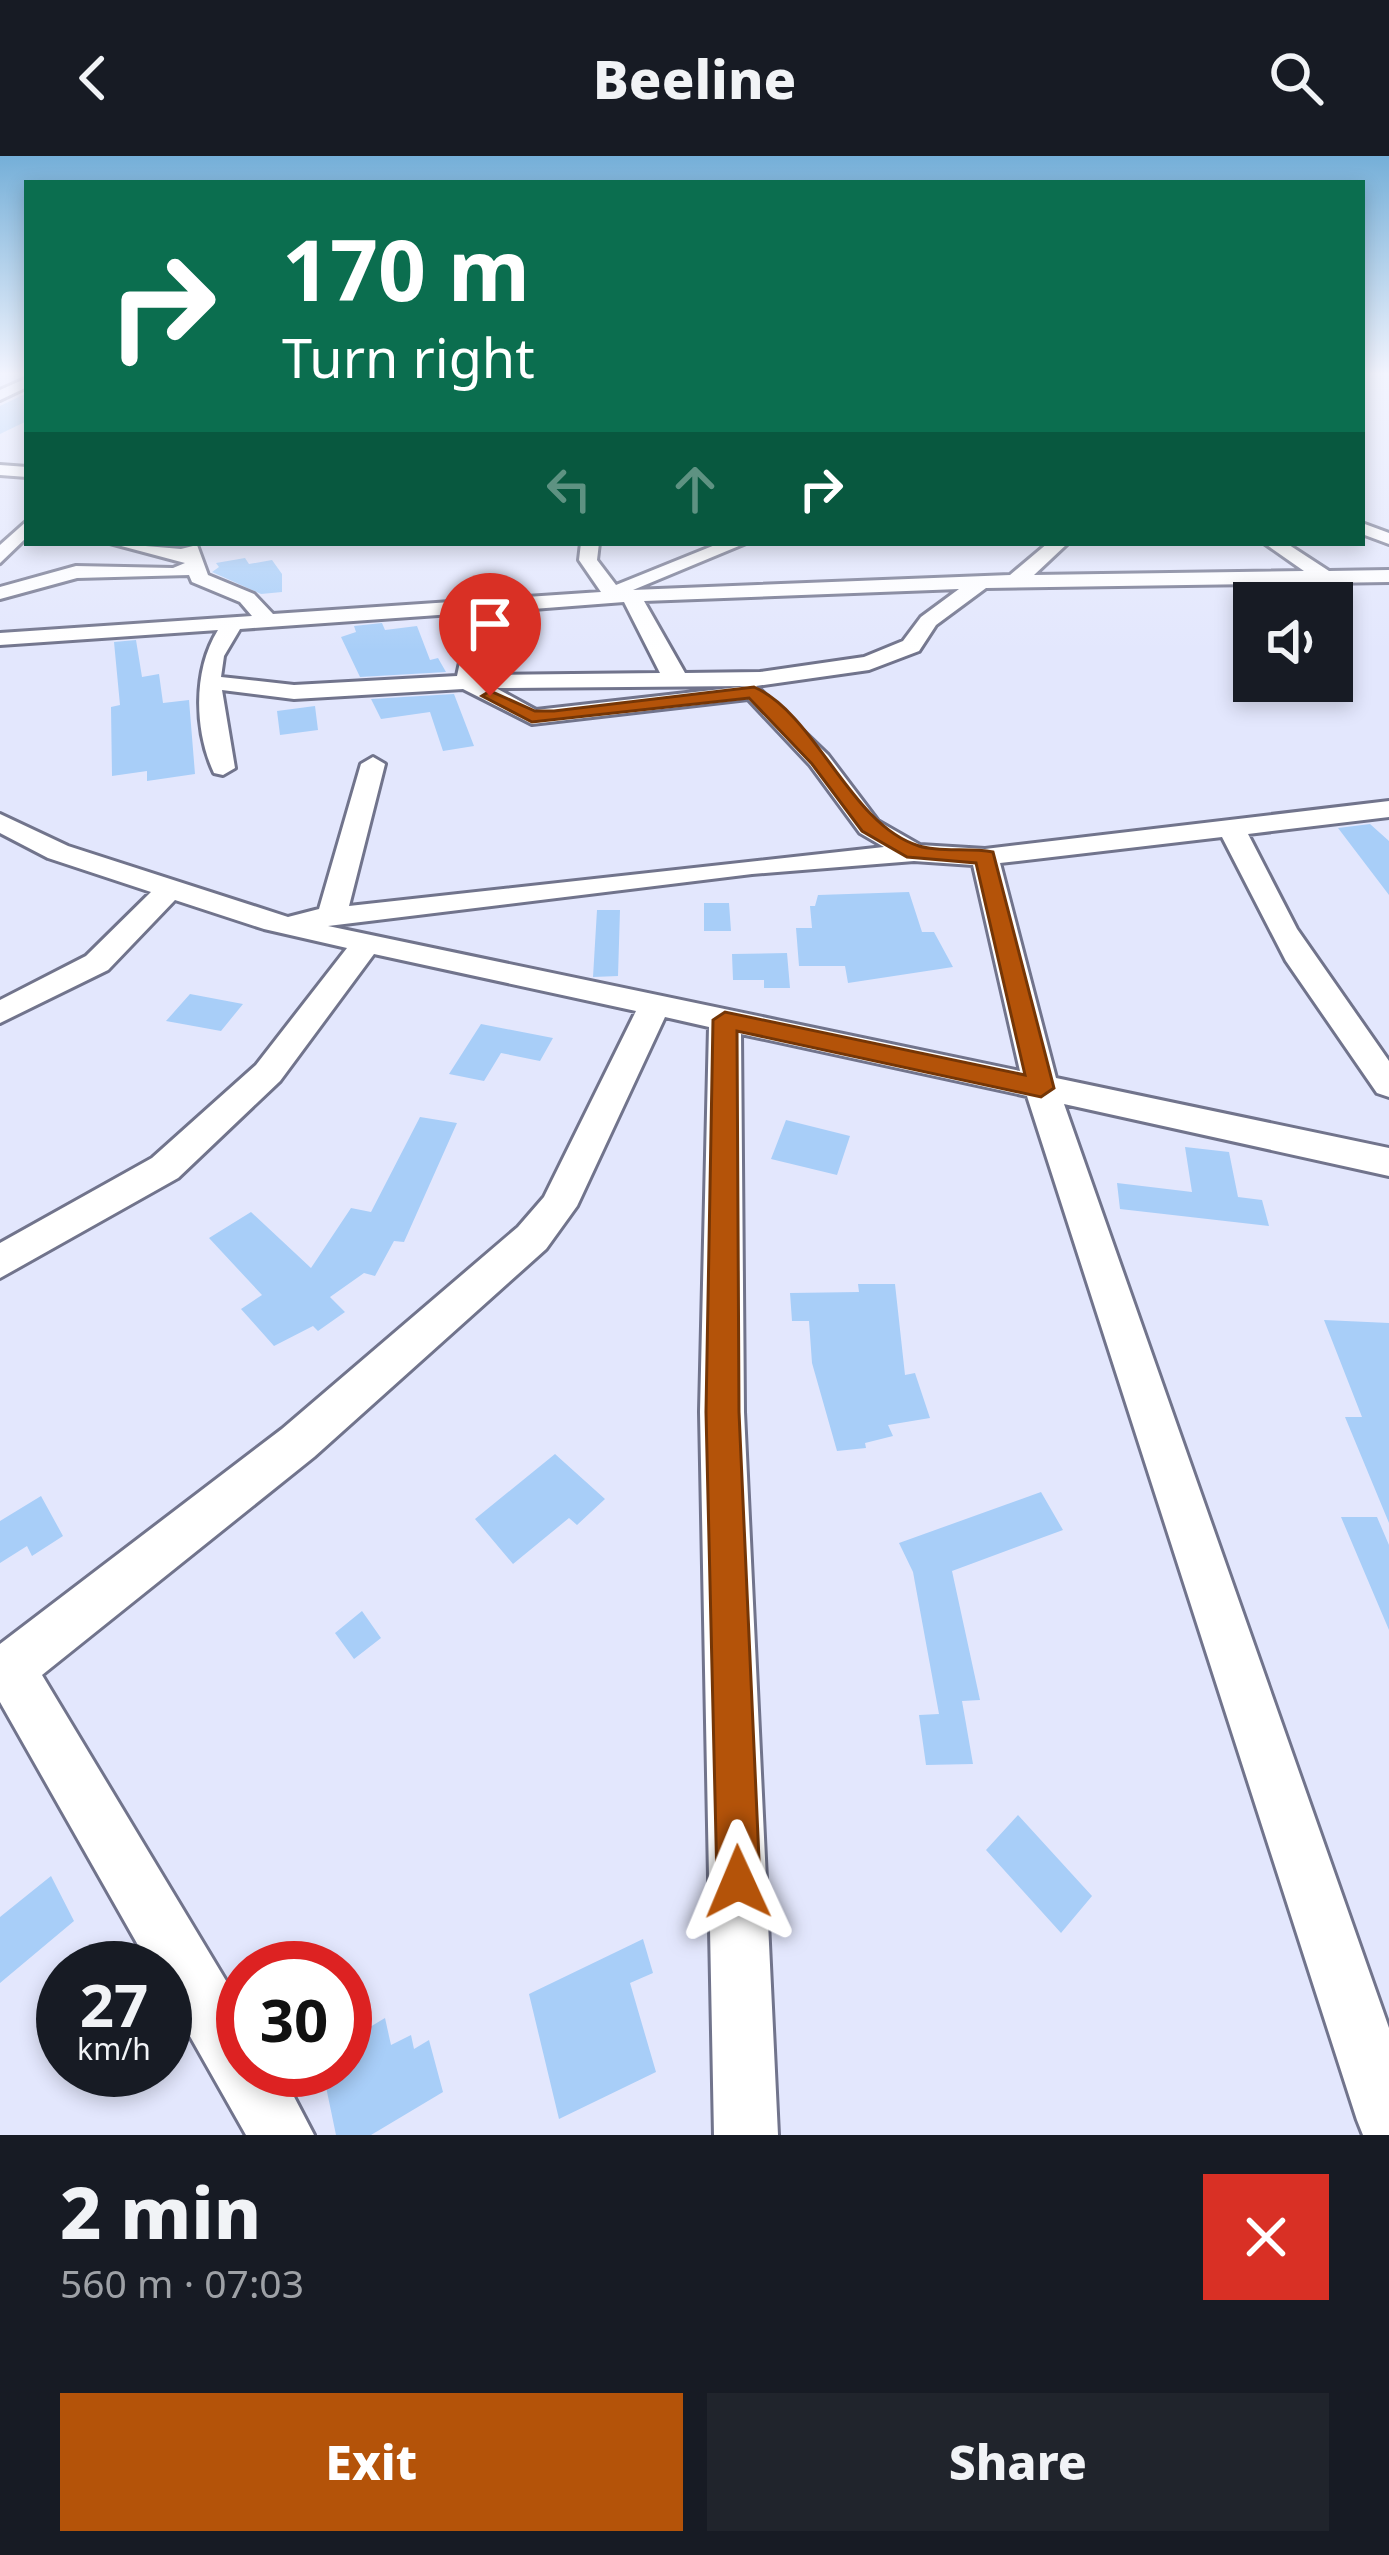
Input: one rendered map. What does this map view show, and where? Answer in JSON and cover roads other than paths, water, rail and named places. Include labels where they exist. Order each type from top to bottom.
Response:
[{"type":"street","points":[[0,557],[17,534]]},
{"type":"street","points":[[136,546],[192,556]]},
{"type":"street","points":[[590,546],[588,560],[652,630],[660,660],[678,679]]},
{"type":"street","points":[[621,593],[730,546]]},
{"type":"street","points":[[1015,581],[1056,546]]},
{"type":"street","points":[[1279,546],[1324,576]]},
{"type":"street","points":[[0,593],[76,572],[175,574],[192,556]]},
{"type":"street","points":[[192,556],[199,578],[247,598],[266,618]]},
{"type":"street","points":[[0,639],[621,593],[1015,581],[1389,577]]},
{"type":"street","points":[[467,682],[532,717],[757,686],[893,655],[911,646],[928,622],[980,583]]},
{"type":"street","points":[[467,682],[475,644],[515,603]]},
{"type":"street","points":[[223,768],[209,682],[213,656],[233,623]]},
{"type":"street","points":[[209,682],[294,692],[467,682],[678,679],[757,686],[869,827],[914,853]]},
{"type":"street","points":[[331,917],[373,764]]},
{"type":"street","points":[[274,923],[914,853],[985,857],[1389,809]]},
{"type":"street","points":[[1232,828],[1259,895],[1318,990],[1389,1085]]},
{"type":"street","points":[[6,831],[274,923],[1389,1162]]},
{"type":"street","points":[[985,857],[1041,1088],[1389,2120]]},
{"type":"street","points":[[0,1013],[97,963],[170,889]]},
{"type":"street","points":[[0,1262],[165,1168],[268,1073],[366,944]]},
{"type":"street","points":[[260,2105],[5,1672],[298,1443],[532,1238],[557,1206],[655,1004]]},
{"type":"street","points":[[725,1020],[722,1412],[746,2135]]}]
